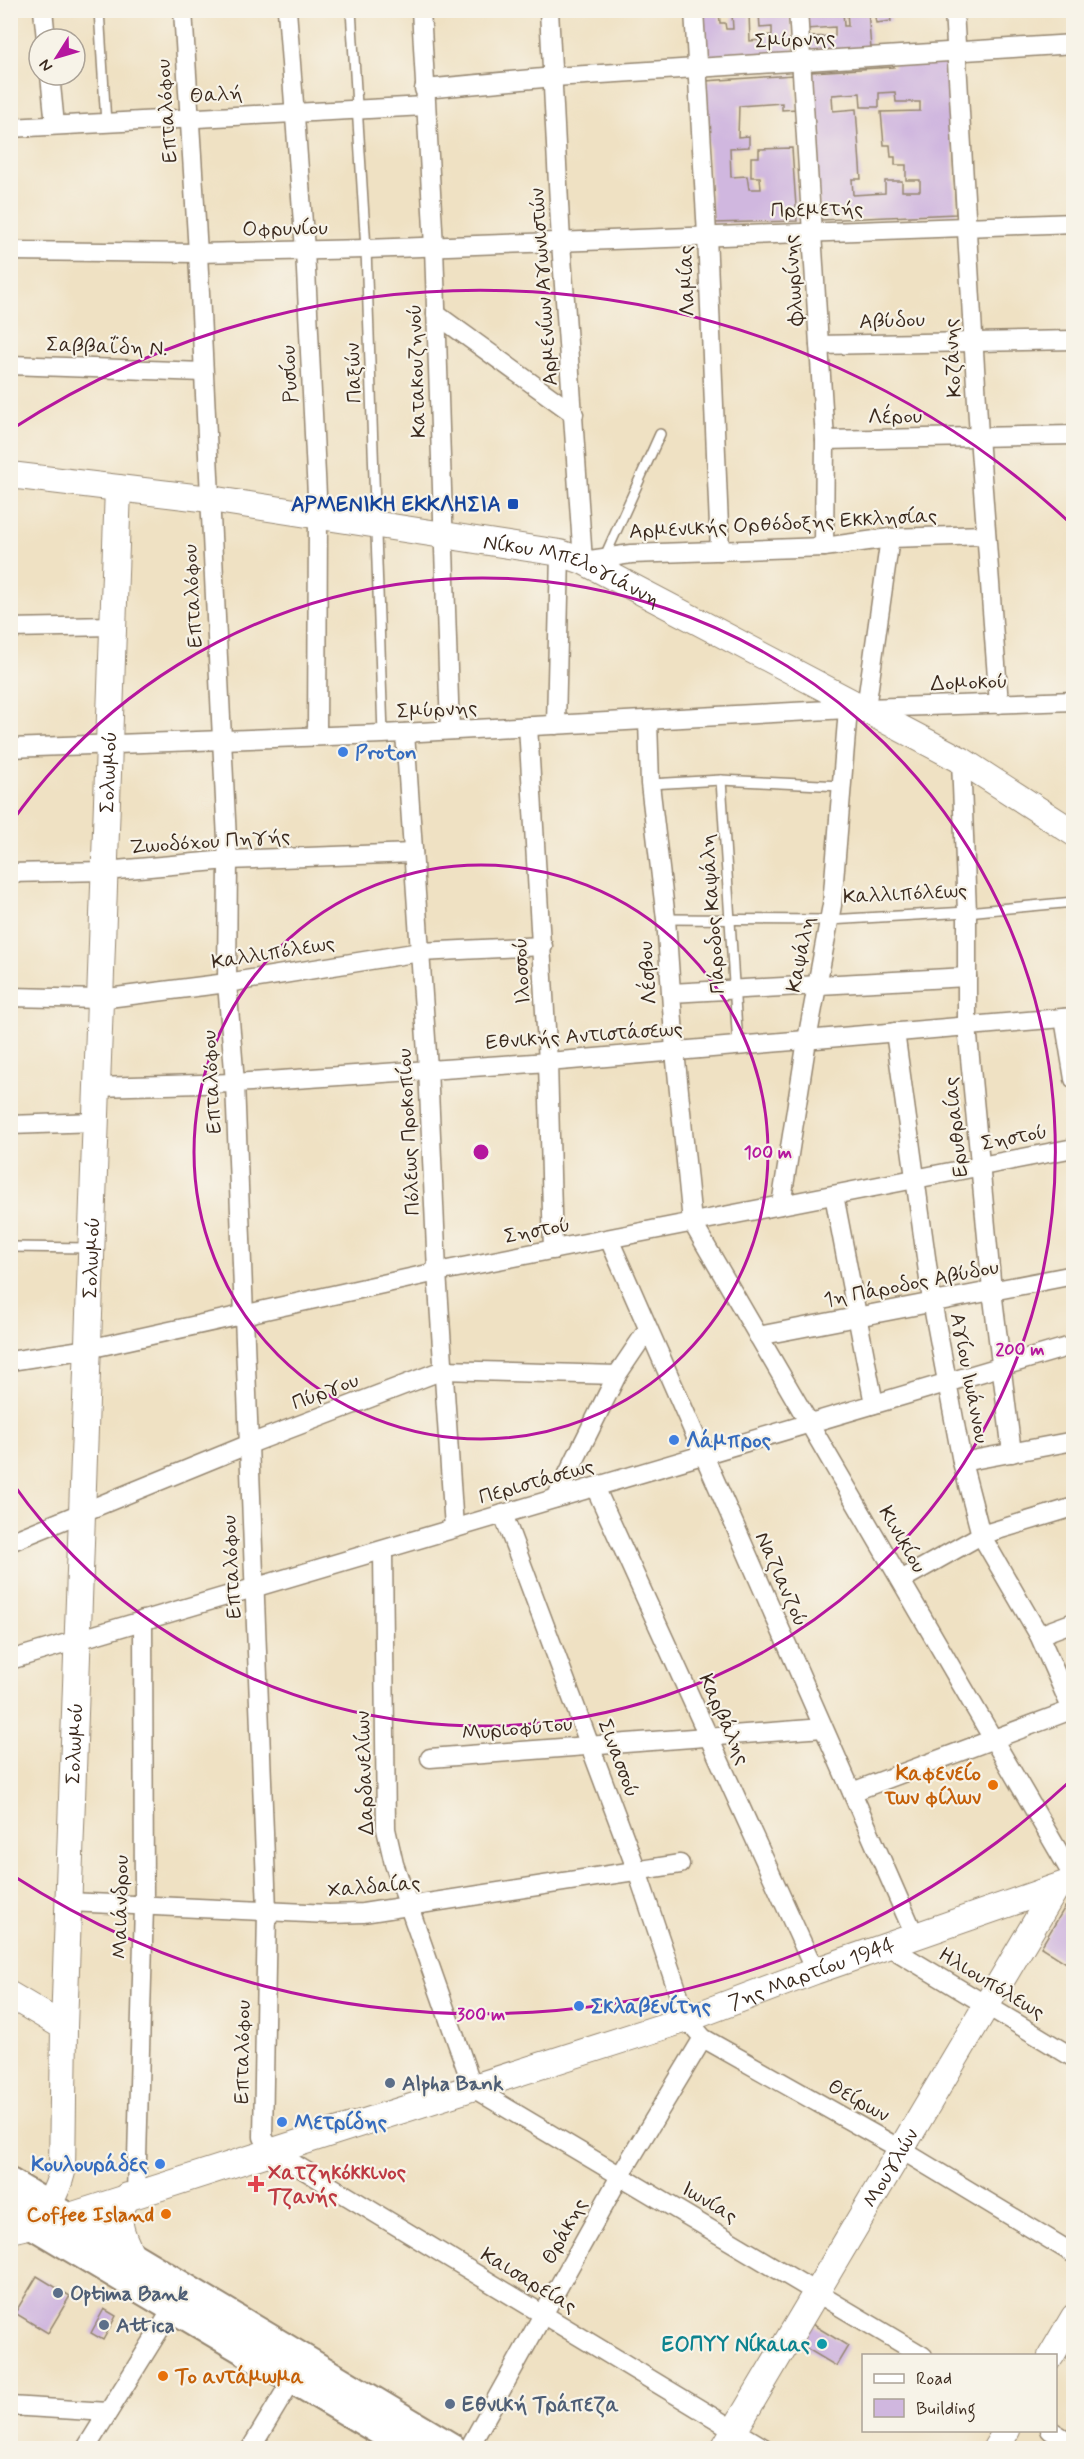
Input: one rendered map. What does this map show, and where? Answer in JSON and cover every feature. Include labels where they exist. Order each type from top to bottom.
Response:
[{"type":"main road","name":"Νίκου Μπελογιάννη","points":[[10,475],[210,499],[583,556],[857,708],[961,760],[1074,833]]},
{"type":"main road","name":"Σολωμού","points":[[34,2218],[57,2190],[62,2172],[64,2027],[118,488]]},
{"type":"main road","name":"7ης Μαρτίου 1944","points":[[34,2218],[132,2195],[473,2088],[695,2029],[815,1971],[1068,1883]]},
{"type":"main road","name":"Μουγλών","points":[[729,2440],[985,2005],[1068,1883]]},
{"type":"main road","points":[[10,1995],[64,2027]]},
{"type":"main road","points":[[10,2183],[34,2218],[173,2308],[409,2448]]},
{"type":"main road","points":[[132,2195],[121,2207],[118,2219],[120,2231],[132,2256]]},
{"type":"main road","points":[[34,2218],[132,2256],[452,2448]]},
{"type":"main road","points":[[1061,2350],[1074,2317]]},
{"type":"main road","points":[[996,2448],[1006,2432]]},
{"type":"street","points":[[43,10],[45,27]]},
{"type":"street","name":"Επταλόφου","points":[[183,10],[198,253],[228,860],[227,983],[235,1083],[247,1445],[255,1589],[267,1910],[263,2137],[271,2150]]},
{"type":"street","name":"Ρυσίου","points":[[287,10],[305,250],[318,516],[317,736]]},
{"type":"street","name":"Κατακουζηνού","points":[[421,10],[434,247],[450,730]]},
{"type":"street","name":"Αρμενίων Αγωνιστών","points":[[549,10],[561,242],[583,556],[556,725]]},
{"type":"street","name":"Λαμίας","points":[[694,10],[707,235],[720,551]]},
{"type":"street","name":"Φλωρίνης","points":[[798,10],[825,440],[824,547]]},
{"type":"street","name":"Κοζάνης","points":[[954,10],[979,436],[999,704]]},
{"type":"street","name":"Σμύρνης","points":[[554,77],[1074,44]]},
{"type":"street","name":"Θαλή","points":[[10,128],[357,110],[554,77]]},
{"type":"street","points":[[51,87],[55,125]]},
{"type":"street","name":"Πρεμετής","points":[[561,242],[812,231],[967,229],[1074,223]]},
{"type":"street","name":"Οφρυνίου","points":[[10,251],[198,253],[561,242]]},
{"type":"street","points":[[436,314],[574,414]]},
{"type":"street","name":"Αβύδου","points":[[819,345],[973,340],[1074,340]]},
{"type":"street","name":"Σαββαΐδη Ν.","points":[[10,365],[203,372]]},
{"type":"street","name":"Λέρου","points":[[825,440],[1074,435]]},
{"type":"street","name":"Αρμενικής Ορθόδοξης Εκκλησίας","points":[[583,556],[824,547],[890,538],[986,535]]},
{"type":"street","name":"Καψάλη","points":[[781,1205],[807,1040],[830,920],[841,786],[890,538]]},
{"type":"street","points":[[10,628],[113,626]]},
{"type":"street","name":"Δομοκού","points":[[857,708],[1074,701]]},
{"type":"street","name":"Σμύρνης","points":[[10,748],[405,733],[857,708]]},
{"type":"street","name":"Λέσβου","points":[[648,720],[650,784],[666,920],[675,1051],[692,1222]]},
{"type":"street","name":"Ιλοσσού","points":[[528,726],[543,946],[553,1250]]},
{"type":"street","name":"Πόλεως Προκοπίου","points":[[405,733],[428,1068],[437,1272],[454,1528]]},
{"type":"street","name":"Ερυθραίας","points":[[961,760],[967,912],[967,1026],[992,1290],[1012,1453]]},
{"type":"street","name":"Ζωοδόχου Πηγής","points":[[10,873],[105,871],[228,860],[413,853]]},
{"type":"street","name":"Καλλιπόλεως","points":[[10,997],[100,999],[227,983],[420,952],[543,946]]},
{"type":"street","points":[[671,993],[735,987],[967,977]]},
{"type":"street","points":[[1069,1017],[1074,1079]]},
{"type":"street","name":"Εθνικής Αντιστάσεως","points":[[97,1087],[235,1083],[428,1068],[548,1062],[1069,1017]]},
{"type":"street","name":"Αγίου Ιωάννου","points":[[895,1032],[932,1301],[962,1462],[981,1535],[1039,1635],[1073,1709]]},
{"type":"street","points":[[10,1125],[96,1122]]},
{"type":"street","name":"Σηστού","points":[[10,1360],[88,1349],[437,1272],[1074,1148]]},
{"type":"street","points":[[834,1195],[874,1404]]},
{"type":"street","name":"Κινικίου","points":[[692,1222],[994,1739],[1068,1883]]},
{"type":"street","name":"Ναζιανζού","points":[[609,1239],[915,1936]]},
{"type":"street","name":"1η Πάροδος Αβύδου","points":[[758,1336],[1074,1275]]},
{"type":"street","points":[[556,1498],[617,1375],[648,1329]]},
{"type":"street","name":"Περιστάσεως","points":[[10,1660],[1074,1345]]},
{"type":"street","name":"Πύργου","points":[[10,1542],[247,1445],[443,1370],[617,1375]]},
{"type":"street","points":[[962,1462],[1074,1441]]},
{"type":"street","name":"Καρβάλης","points":[[595,1487],[815,1971]]},
{"type":"street","points":[[901,1580],[981,1535],[1074,1507]]},
{"type":"street","name":"Σινασσού","points":[[503,1514],[695,2029]]},
{"type":"street","name":"Δαρδανελίων","points":[[383,1551],[386,1829],[473,2088]]},
{"type":"street","name":"Μαιάνδρου","points":[[132,2195],[144,1906],[143,1620]]},
{"type":"street","points":[[1039,1635],[1074,1622]]},
{"type":"street","points":[[852,1792],[1073,1709]]},
{"type":"street","name":"Μυριοφύτου","points":[[430,1758],[823,1728]]},
{"type":"street","name":"Χαλδαίας","points":[[69,1902],[329,1914],[410,1906],[680,1864]]},
{"type":"street","name":"Ηλιουπόλεως","points":[[888,1946],[1074,2058]]},
{"type":"street","name":"Θείρων","points":[[695,2029],[1074,2254]]},
{"type":"street","name":"Θράκης","points":[[469,2448],[620,2176],[695,2029]]},
{"type":"street","name":"Ιωνίας","points":[[473,2088],[921,2354]]},
{"type":"street","name":"Καισαρείας","points":[[271,2150],[543,2316],[729,2440],[764,2448]]},
{"type":"street","points":[[86,2448],[173,2308]]},
{"type":"street","points":[[251,2448],[292,2380]]},
{"type":"street","points":[[10,2406],[108,2412]]},
{"type":"street","points":[[1053,2432],[1074,2445]]},
{"type":"lane","points":[[99,10],[106,123]]},
{"type":"lane","name":"Παξών","points":[[351,10],[366,249],[383,734]]},
{"type":"lane","points":[[583,556],[660,434]]},
{"type":"lane","points":[[650,784],[721,780],[841,786]]},
{"type":"lane","name":"Πάροδος Καψάλη","points":[[721,780],[732,919],[738,1046]]},
{"type":"lane","name":"Καλλιπόλεως","points":[[666,920],[830,920],[967,912],[1074,902]]},
{"type":"lane","points":[[10,1247],[92,1248]]},
{"type":"building","points":[[700,10],[719,10],[720,23],[725,23],[726,29],[733,29],[732,14],[749,13],[750,41],[761,40],[760,36],[772,35],[772,27],[760,28],[759,13],[769,13],[769,10],[790,13],[793,55],[703,61]]},
{"type":"building","points":[[805,10],[843,11],[844,26],[848,26],[847,10],[868,10],[871,49],[809,53],[808,37],[835,36],[835,27],[806,29]]},
{"type":"building","points":[[874,10],[889,10],[891,21],[876,23]]},
{"type":"building","points":[[948,59],[956,214],[820,220],[811,72],[894,67],[894,62]],"holes":[[[895,92],[896,102],[920,102],[920,111],[881,112],[884,145],[890,145],[891,157],[895,157],[895,165],[906,165],[906,180],[920,180],[920,191],[902,191],[902,181],[885,181],[885,193],[853,195],[852,179],[861,179],[856,109],[833,111],[832,95],[860,93],[861,107],[879,107],[879,93]]]},
{"type":"building","points":[[793,75],[796,109],[782,110],[782,103],[739,106],[738,137],[749,136],[749,147],[730,148],[731,177],[747,176],[749,189],[761,189],[760,177],[751,177],[751,157],[759,157],[759,149],[792,148],[797,221],[713,223],[705,81]]},
{"type":"building","points":[[1065,1907],[1074,1908],[1071,1966],[1041,1947]]},
{"type":"building","points":[[37,2276],[70,2296],[48,2333],[15,2313]]},
{"type":"building","points":[[104,2309],[116,2316],[103,2340],[91,2333]]},
{"type":"building","name":"ΕΟΠΥΥ Νίκαιας","points":[[807,2321],[848,2346],[836,2366],[796,2342]]},
{"type":"place","name":"ΑΡΜΕΝΙΚΗ ΕΚΚΛΗΣΙΑ","points":[[513,504]]},
{"type":"place","name":"Proton","points":[[343,752]]},
{"type":"place","name":"Λάμπρος","points":[[674,1440]]},
{"type":"place","name":"Καφενείο των φίλων","points":[[993,1785]]},
{"type":"place","name":"Σκλαβενίτης","points":[[579,2006]]},
{"type":"place","name":"Alpha Bank","points":[[390,2083]]},
{"type":"place","name":"Μετρίδης","points":[[282,2122]]},
{"type":"place","name":"Κουλουράδες","points":[[160,2164]]},
{"type":"place","name":"Χατζηκόκκινος Τζανής","points":[[256,2184]]},
{"type":"place","name":"Coffee Island","points":[[166,2214]]},
{"type":"place","name":"Optima Bank","points":[[58,2293]]},
{"type":"place","name":"Attica","points":[[104,2325]]},
{"type":"place","name":"ΕΟΠΥΥ Νίκαιας","points":[[822,2344]]},
{"type":"place","name":"Το αντάμωμα","points":[[163,2376]]},
{"type":"place","name":"Εθνική Τράπεζα","points":[[450,2404]]}]
